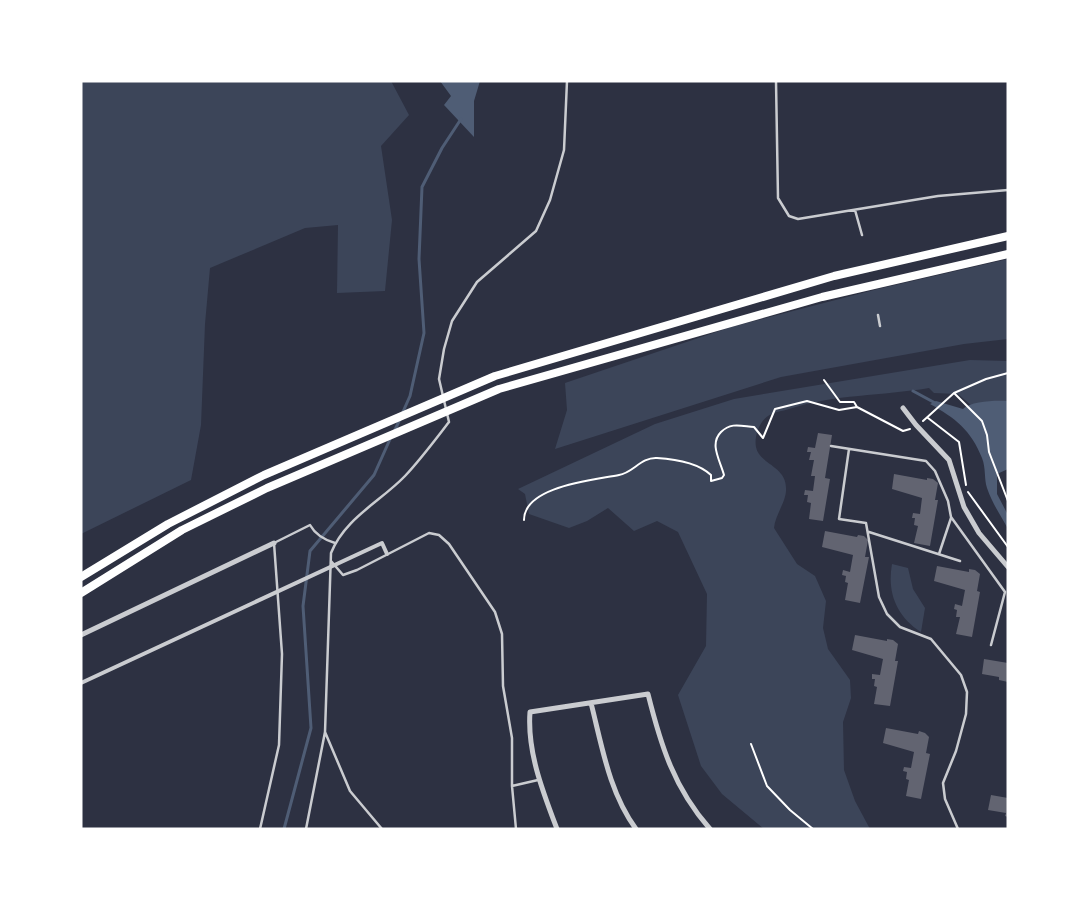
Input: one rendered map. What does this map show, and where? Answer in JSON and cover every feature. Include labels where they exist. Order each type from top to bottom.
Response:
[{"type":"highway","points":[[81,577],[168,524],[264,475],[495,376],[834,276],[1008,236]]},
{"type":"highway","points":[[81,593],[182,530],[267,488],[499,389],[822,297],[1008,254]]},
{"type":"street","points":[[903,408],[916,425],[949,460],[964,507],[979,532],[1008,567]]},
{"type":"street","points":[[81,635],[274,543]]},
{"type":"street","points":[[81,683],[382,543],[387,554]]},
{"type":"street","points":[[557,829],[538,780],[529,727],[530,712],[648,694],[660,742],[682,794],[710,829]]},
{"type":"street","points":[[591,703],[607,769],[624,812],[636,829]]},
{"type":"lane","points":[[306,829],[325,732],[331,553],[335,543],[352,520],[404,476],[449,422],[439,379],[444,349],[452,321],[477,282],[536,231],[550,200],[564,150],[567,81]]},
{"type":"lane","points":[[776,81],[778,198],[789,216],[798,219],[938,196],[1008,190]]},
{"type":"lane","points":[[855,209],[862,234]]},
{"type":"lane","points":[[878,315],[880,326]]},
{"type":"lane","points":[[831,446],[926,461],[935,471],[948,501],[951,517],[1005,592],[991,646]]},
{"type":"lane","points":[[849,449],[839,518],[866,523],[879,597],[887,614],[900,627],[931,639],[944,652],[960,676],[967,692],[966,714],[956,751],[943,783],[945,799],[958,829]]},
{"type":"lane","points":[[939,554],[951,517]]},
{"type":"lane","points":[[260,829],[279,746],[282,654],[274,543],[310,525],[313,530],[328,541],[335,543]]},
{"type":"lane","points":[[869,532],[960,561]]},
{"type":"lane","points":[[331,561],[343,575],[357,570],[429,533],[439,535],[449,544],[495,612],[502,634],[503,686],[512,738],[512,786],[516,829]]},
{"type":"lane","points":[[325,732],[350,791],[382,829]]},
{"type":"lane","points":[[512,786],[538,780]]},
{"type":"path","points":[[916,425],[928,418],[942,402],[954,393],[986,379],[1008,373]]},
{"type":"path","points":[[824,380],[840,402],[854,402],[857,407],[878,417],[892,427],[903,431],[908,430]]},
{"type":"path","points":[[954,393],[982,421],[990,452],[1000,476],[1004,495],[1008,501]]},
{"type":"path","points":[[524,520],[524,515],[533,502],[556,488],[621,475],[646,459],[657,458],[703,467],[711,475],[711,481],[722,478],[724,475],[715,445],[715,437],[732,424],[754,427],[763,438],[775,409],[807,401],[839,410],[857,407]]},
{"type":"path","points":[[928,418],[959,442],[967,490],[1008,547]]},
{"type":"path","points":[[751,744],[767,786],[790,810],[813,829]]},
{"type":"shaded area","points":[[81,81],[391,81],[409,115],[381,146],[392,220],[385,291],[337,293],[338,225],[305,228],[210,268],[205,324],[201,425],[191,480],[81,534]]},
{"type":"shaded area","points":[[440,81],[480,81],[474,101],[474,137],[444,105],[451,96]]},
{"type":"shaded area","points":[[1008,259],[1008,339],[964,344],[781,377],[555,449],[567,410],[565,383],[731,327],[878,289]]},
{"type":"shaded area","points":[[970,360],[1008,361],[1008,401],[972,406],[958,394],[934,393],[929,388],[841,398],[806,404],[773,414],[762,422],[758,430],[756,447],[758,453],[782,475],[785,481],[785,498],[776,518],[774,528],[797,564],[815,576],[826,601],[823,628],[828,649],[850,680],[851,698],[843,722],[844,770],[855,801],[870,829],[764,829],[722,794],[701,766],[678,695],[706,646],[707,594],[678,532],[657,521],[634,531],[608,508],[587,521],[569,528],[529,514],[525,494],[518,489],[655,424],[734,399]]},
{"type":"shaded area","points":[[936,401],[963,409],[972,404],[1008,401],[1008,469],[997,474],[997,494],[1008,515],[1008,529],[989,494],[983,462],[978,448],[967,432],[955,420],[930,404]]},
{"type":"shaded area","points":[[892,564],[908,568],[913,589],[925,608],[921,632],[905,619],[895,602],[891,584]]},
{"type":"building","points":[[818,433],[832,435],[825,478],[830,479],[823,521],[809,519],[811,503],[807,502],[808,495],[804,495],[805,490],[813,491],[815,476],[811,476],[814,460],[809,460],[811,452],[807,452],[808,447],[815,448]]},
{"type":"building","points":[[894,474],[927,480],[927,478],[933,479],[938,483],[935,500],[938,500],[930,546],[914,543],[918,526],[914,525],[915,518],[912,518],[913,513],[920,514],[922,498],[892,489]]},
{"type":"building","points":[[825,531],[857,537],[858,535],[864,536],[868,540],[865,557],[869,557],[860,603],[845,600],[848,583],[845,582],[846,576],[842,575],[843,570],[850,572],[853,555],[822,547]]},
{"type":"building","points":[[937,566],[969,572],[969,569],[975,570],[980,574],[977,591],[980,592],[972,637],[956,634],[960,617],[956,617],[957,610],[954,609],[955,604],[962,606],[965,590],[934,581]]},
{"type":"building","points":[[855,635],[887,641],[887,639],[893,640],[898,644],[895,661],[898,661],[890,706],[874,704],[877,687],[874,686],[875,679],[872,679],[872,674],[880,675],[883,659],[852,650]]},
{"type":"building","points":[[984,659],[1008,663],[1008,682],[999,680],[999,677],[982,674]]},
{"type":"building","points":[[886,728],[918,734],[919,731],[929,737],[926,753],[930,754],[921,799],[906,796],[909,780],[906,779],[907,772],[903,771],[904,767],[911,768],[914,752],[883,743]]},
{"type":"building","points":[[991,795],[1008,798],[1008,817],[1005,816],[1006,813],[988,810]]},
{"type":"waterway","points":[[402,414],[410,396],[424,333],[419,259],[422,187],[442,148],[461,119]]},
{"type":"waterway","points":[[913,391],[937,404]]},
{"type":"waterway","points":[[394,432],[400,419]]},
{"type":"waterway","points":[[284,829],[311,728],[303,606],[310,551],[374,475],[391,437]]}]
